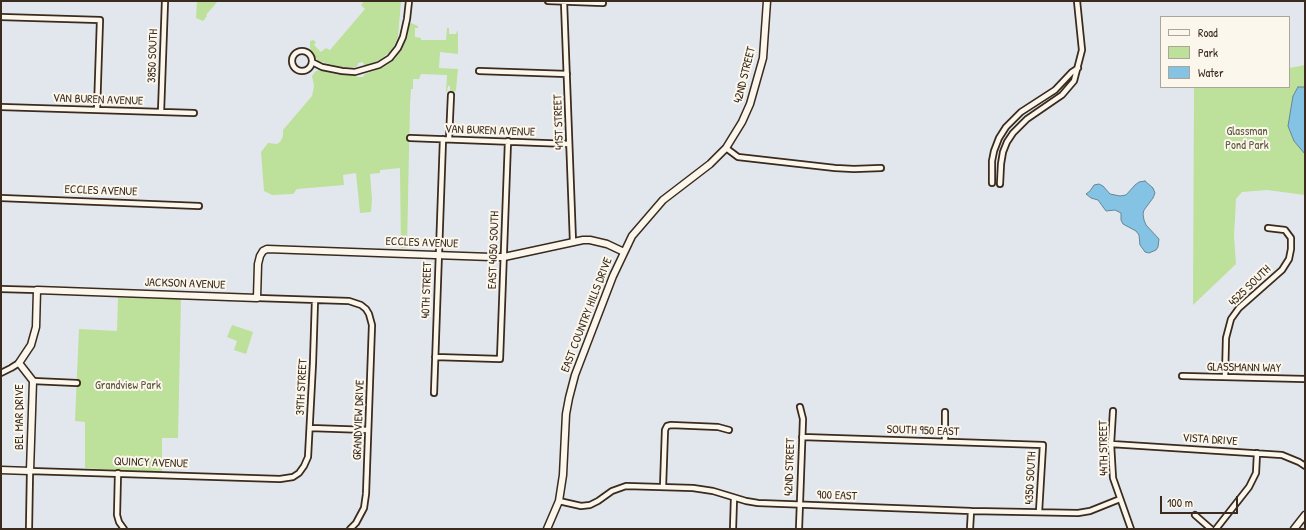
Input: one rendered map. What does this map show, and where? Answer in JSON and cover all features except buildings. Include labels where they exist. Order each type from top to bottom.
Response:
[{"type":"street","name":"3850 SOUTH","points":[[161,112],[165,1]]},
{"type":"street","points":[[312,62],[306,70],[299,70],[294,67],[292,58],[295,53],[304,51],[309,54],[312,62],[322,67],[354,72],[379,65],[390,58],[398,48],[403,37],[409,1]]},
{"type":"street","points":[[548,1],[602,3]]},
{"type":"street","name":"42ND STREET","points":[[726,148],[742,122],[756,85],[763,58],[767,1]]},
{"type":"street","points":[[1000,184],[1002,158],[1005,147],[1017,128],[1027,119],[1058,99],[1068,90],[1074,81],[1082,55],[1077,1]]},
{"type":"street","name":"41ST STREET","points":[[564,2],[573,242]]},
{"type":"street","points":[[1,16],[100,20],[97,110]]},
{"type":"street","points":[[992,184],[994,151],[999,138],[1006,127],[1021,112],[1055,90],[1069,74],[1078,68]]},
{"type":"street","points":[[479,71],[567,74]]},
{"type":"street","points":[[449,139],[451,95]]},
{"type":"street","name":"VAN BUREN AVENUE","points":[[1,107],[194,113]]},
{"type":"street","name":"VAN BUREN AVENUE","points":[[410,138],[569,144]]},
{"type":"street","name":"40TH STREET","points":[[434,393],[443,139]]},
{"type":"street","name":"EAST 4050 SOUTH","points":[[435,357],[500,359],[508,141]]},
{"type":"street","points":[[726,148],[738,157],[835,168],[881,168]]},
{"type":"street","name":"EAST COUNTRY HILLS DRIVE","points":[[547,529],[559,502],[564,475],[566,414],[569,398],[580,361],[613,276],[624,252],[632,236],[662,200],[710,164],[726,148]]},
{"type":"street","name":"ECCLES AVENUE","points":[[1,198],[199,206]]},
{"type":"street","name":"4525 SOUTH","points":[[1224,377],[1226,338],[1231,319],[1239,308],[1282,270],[1289,259],[1292,249],[1291,238],[1284,230],[1268,228]]},
{"type":"street","name":"ECCLES AVENUE","points":[[257,298],[258,264],[260,256],[263,251],[267,249],[504,257],[583,240],[598,241],[614,246],[624,252]]},
{"type":"street","name":"JACKSON AVENUE","points":[[1,289],[349,301],[361,305],[366,309]]},
{"type":"street","points":[[1,372],[19,363],[31,345],[36,327],[37,290]]},
{"type":"street","name":"39TH STREET","points":[[299,473],[308,457],[315,300]]},
{"type":"street","name":"GRANDVIEW DRIVE","points":[[350,529],[360,515],[365,501],[372,325],[366,309]]},
{"type":"street","name":"BEL MAR DRIVE","points":[[19,363],[33,380],[29,529]]},
{"type":"street","name":"GLASSMANN WAY","points":[[1182,376],[1305,379]]},
{"type":"street","points":[[33,380],[77,383]]},
{"type":"street","name":"42ND STREET","points":[[799,529],[803,419],[800,406]]},
{"type":"street","name":"44TH STREET","points":[[1113,411],[1111,444],[1114,478],[1120,500],[1131,529]]},
{"type":"street","points":[[944,441],[945,412]]},
{"type":"street","points":[[664,487],[665,430],[667,426],[718,427],[729,430]]},
{"type":"street","points":[[310,428],[368,430]]},
{"type":"street","name":"SOUTH 950 EAST","points":[[802,437],[1043,445]]},
{"type":"street","name":"VISTA DRIVE","points":[[1111,444],[1282,455],[1305,466]]},
{"type":"street","name":"4350 SOUTH","points":[[1039,512],[1043,445]]},
{"type":"street","points":[[1216,529],[1249,487],[1256,473],[1257,453]]},
{"type":"street","name":"QUINCY AVENUE","points":[[1,470],[280,479],[293,477],[299,473]]},
{"type":"street","points":[[118,473],[117,514],[119,522],[124,529]]},
{"type":"street","name":"900 EAST","points":[[559,502],[581,506],[590,505],[612,491],[626,486],[693,488],[713,491],[734,498],[758,503],[971,511],[1078,513],[1090,511],[1120,500]]},
{"type":"street","points":[[733,529],[734,498]]},
{"type":"street","points":[[970,529],[971,511]]},
{"type":"street","points":[[1195,515],[1211,529]]},
{"type":"street","points":[[1294,529],[1305,515]]},
{"type":"green space","points":[[197,1],[218,1],[203,21],[196,18]]},
{"type":"green space","points":[[364,1],[401,1],[398,37],[392,50],[381,59],[367,66],[364,65],[363,62],[358,63],[356,67],[342,67],[318,61],[310,48],[310,41],[313,40],[316,42],[314,45],[321,52],[326,48],[330,50],[365,9],[361,5]]},
{"type":"green space","points":[[411,23],[418,26],[418,28],[415,28],[415,37],[421,38],[421,40],[446,40],[447,28],[449,28],[449,34],[456,34],[458,30],[458,54],[440,52],[439,68],[458,69],[456,91],[450,92],[450,86],[448,86],[446,92],[447,75],[421,74],[419,79],[413,79],[410,104],[407,248],[401,248],[400,168],[380,170],[380,173],[370,174],[372,199],[371,212],[360,213],[356,173],[343,175],[344,185],[297,189],[293,194],[272,195],[264,191],[261,152],[268,143],[277,144],[280,142],[283,136],[283,130],[312,96],[314,86],[312,76],[315,72],[318,70],[334,74],[363,77],[365,74],[384,67],[395,59],[400,52],[407,39],[409,25]]},
{"type":"green space","name":"Glassman Pond Park","points":[[1305,65],[1305,195],[1267,190],[1242,192],[1236,199],[1234,236],[1236,264],[1193,305],[1194,88],[1290,88],[1290,68]]},
{"type":"green space","name":"Grandview Park","points":[[118,298],[181,299],[178,438],[162,438],[162,473],[85,468],[85,422],[75,421],[79,329],[117,331]]},
{"type":"green space","points":[[232,325],[253,332],[246,354],[234,350],[237,341],[227,337]]},
{"type":"water","points":[[1298,87],[1305,87],[1305,154],[1294,141],[1288,126],[1293,96]]},
{"type":"water","points":[[1145,181],[1153,188],[1155,193],[1144,210],[1144,220],[1146,225],[1159,239],[1156,250],[1149,253],[1145,252],[1140,245],[1139,235],[1136,231],[1123,224],[1121,220],[1121,213],[1115,210],[1106,211],[1098,200],[1091,198],[1086,194],[1094,185],[1099,184],[1103,186],[1110,194],[1120,196],[1126,195],[1139,182]]}]
